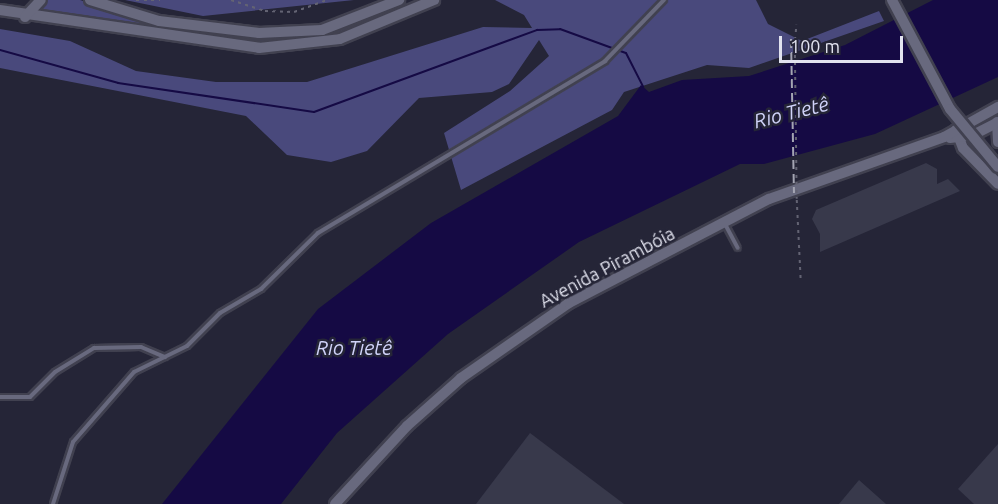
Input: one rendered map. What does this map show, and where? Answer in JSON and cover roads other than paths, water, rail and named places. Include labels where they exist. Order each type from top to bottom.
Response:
[{"type":"main road","points":[[26,16],[41,0]]},
{"type":"main road","points":[[90,0],[209,30],[279,33],[333,27],[399,0]]},
{"type":"main road","points":[[0,10],[26,16],[214,44],[288,47],[340,39],[434,0]]},
{"type":"main road","points":[[892,0],[950,109],[998,167]]},
{"type":"main road","points":[[956,134],[998,107]]},
{"type":"main road","points":[[956,134],[998,122],[998,142]]},
{"type":"main road","points":[[956,134],[998,184]]},
{"type":"main road","name":"Avenida Pirambóia","points":[[335,504],[407,426],[519,334],[569,303],[778,195],[956,134]]},
{"type":"lane","points":[[53,504],[73,442],[128,378],[187,345],[220,313],[261,289],[318,233],[613,54],[664,0]]},
{"type":"lane","points":[[725,223],[738,248]]},
{"type":"lane","points":[[0,397],[30,397],[55,372],[94,348],[141,347],[165,357]]},
{"type":"water","name":"Rio Tietê","points":[[933,0],[998,0],[998,77],[875,134],[764,164],[740,164],[579,242],[448,334],[337,433],[281,504],[162,504],[318,309],[431,223],[618,116],[641,85],[649,92],[682,80],[749,76],[845,45]]},
{"type":"waterway","points":[[0,50],[118,83],[314,112],[537,30],[560,29],[626,53],[643,87]]},
{"type":"railway","points":[[791,39],[794,193]]}]
